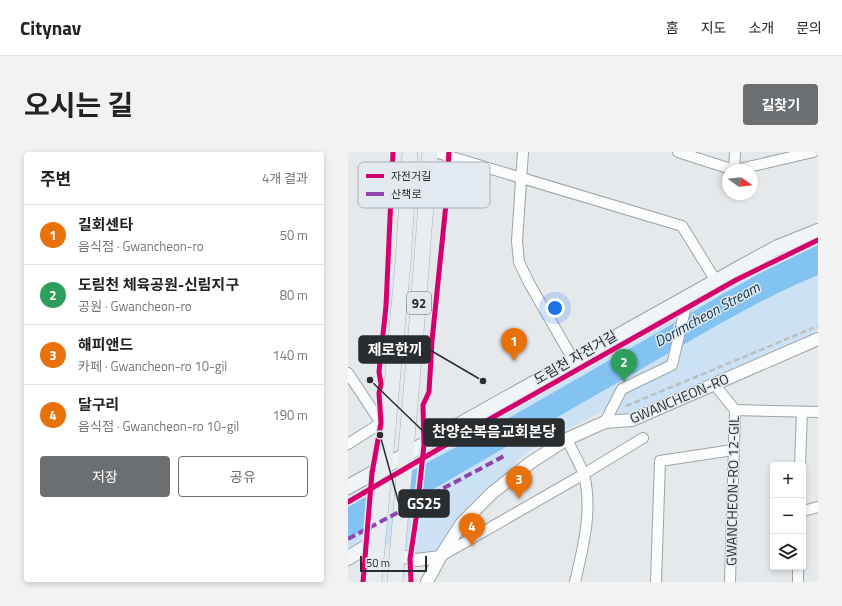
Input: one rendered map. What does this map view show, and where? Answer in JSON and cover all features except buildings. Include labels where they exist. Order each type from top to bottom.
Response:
[{"type":"main road","name":"92","points":[[409,162],[410,152]]},
{"type":"main road","name":"92","points":[[429,162],[430,152]]},
{"type":"main road","name":"92","points":[[374,582],[384,466],[385,423],[393,368],[406,208]]},
{"type":"main road","name":"92","points":[[395,582],[426,208]]},
{"type":"main road","points":[[348,487],[778,247],[818,231]]},
{"type":"main road","points":[[393,368],[395,374],[401,378],[410,376],[413,369]]},
{"type":"main road","points":[[381,500],[386,491],[392,490],[401,495],[402,501]]},
{"type":"main road","points":[[348,558],[378,540]]},
{"type":"street","points":[[435,152],[468,162]]},
{"type":"street","points":[[522,152],[517,241],[519,262],[529,283],[574,361]]},
{"type":"street","points":[[678,152],[722,166]]},
{"type":"street","points":[[734,164],[735,152]]},
{"type":"street","points":[[758,164],[807,153]]},
{"type":"street","points":[[490,169],[682,226],[716,281]]},
{"type":"street","points":[[605,422],[622,389],[672,365],[688,297]]},
{"type":"street","name":"GWANCHEON-RO","points":[[427,582],[440,556],[462,523],[492,493],[530,463],[567,439],[605,422],[632,420],[818,339]]},
{"type":"street","points":[[348,444],[385,423],[349,377]]},
{"type":"street","name":"GWANCHEON-RO 12-GIL","points":[[714,384],[735,410],[730,582]]},
{"type":"street","points":[[735,410],[818,412]]},
{"type":"street","points":[[800,462],[802,412]]},
{"type":"street","points":[[397,555],[417,560],[440,556],[584,474],[643,438]]},
{"type":"street","points":[[567,439],[584,474],[587,491],[585,536],[575,582]]},
{"type":"street","points":[[656,582],[660,461],[734,450]]},
{"type":"street","points":[[806,510],[818,507]]},
{"type":"street","points":[[798,570],[798,582]]},
{"type":"shaded area","points":[[818,236],[818,331],[630,415],[602,411],[527,452],[483,494],[439,553],[421,557],[399,553],[376,537],[348,554],[348,490],[784,248]]},
{"type":"water","name":"Dorimcheon Stream","points":[[818,245],[818,275],[771,296],[726,320],[348,539],[348,507],[495,426],[721,295],[766,270]]},
{"type":"pier","points":[[404,472],[401,510],[379,523],[382,484]]},
{"type":"railway","points":[[626,406],[818,326]]},
{"type":"marked path","points":[[348,539],[506,455]]},
{"type":"cycle path","points":[[393,152],[393,162]]},
{"type":"cycle path","points":[[448,162],[449,152]]},
{"type":"cycle path","points":[[363,582],[372,473],[381,423],[379,393],[381,384],[379,372],[386,306],[390,208]]},
{"type":"cycle path","points":[[411,582],[410,559],[424,445],[423,405],[429,392],[432,341],[446,208]]},
{"type":"cycle path","name":"도림천 자전거길","points":[[348,502],[490,419],[736,280],[818,240]]},
{"type":"place","name":"길회센타","points":[[514,361]]},
{"type":"place","name":"찬양순복음교회본당","points":[[370,380]]},
{"type":"place","name":"제로한끼","points":[[483,381]]},
{"type":"place","name":"도림천 체육공원-신림지구","points":[[624,382]]},
{"type":"place","name":"GS25","points":[[380,435]]},
{"type":"place","name":"해피앤드","points":[[519,499]]},
{"type":"place","name":"달구리","points":[[472,546]]}]
